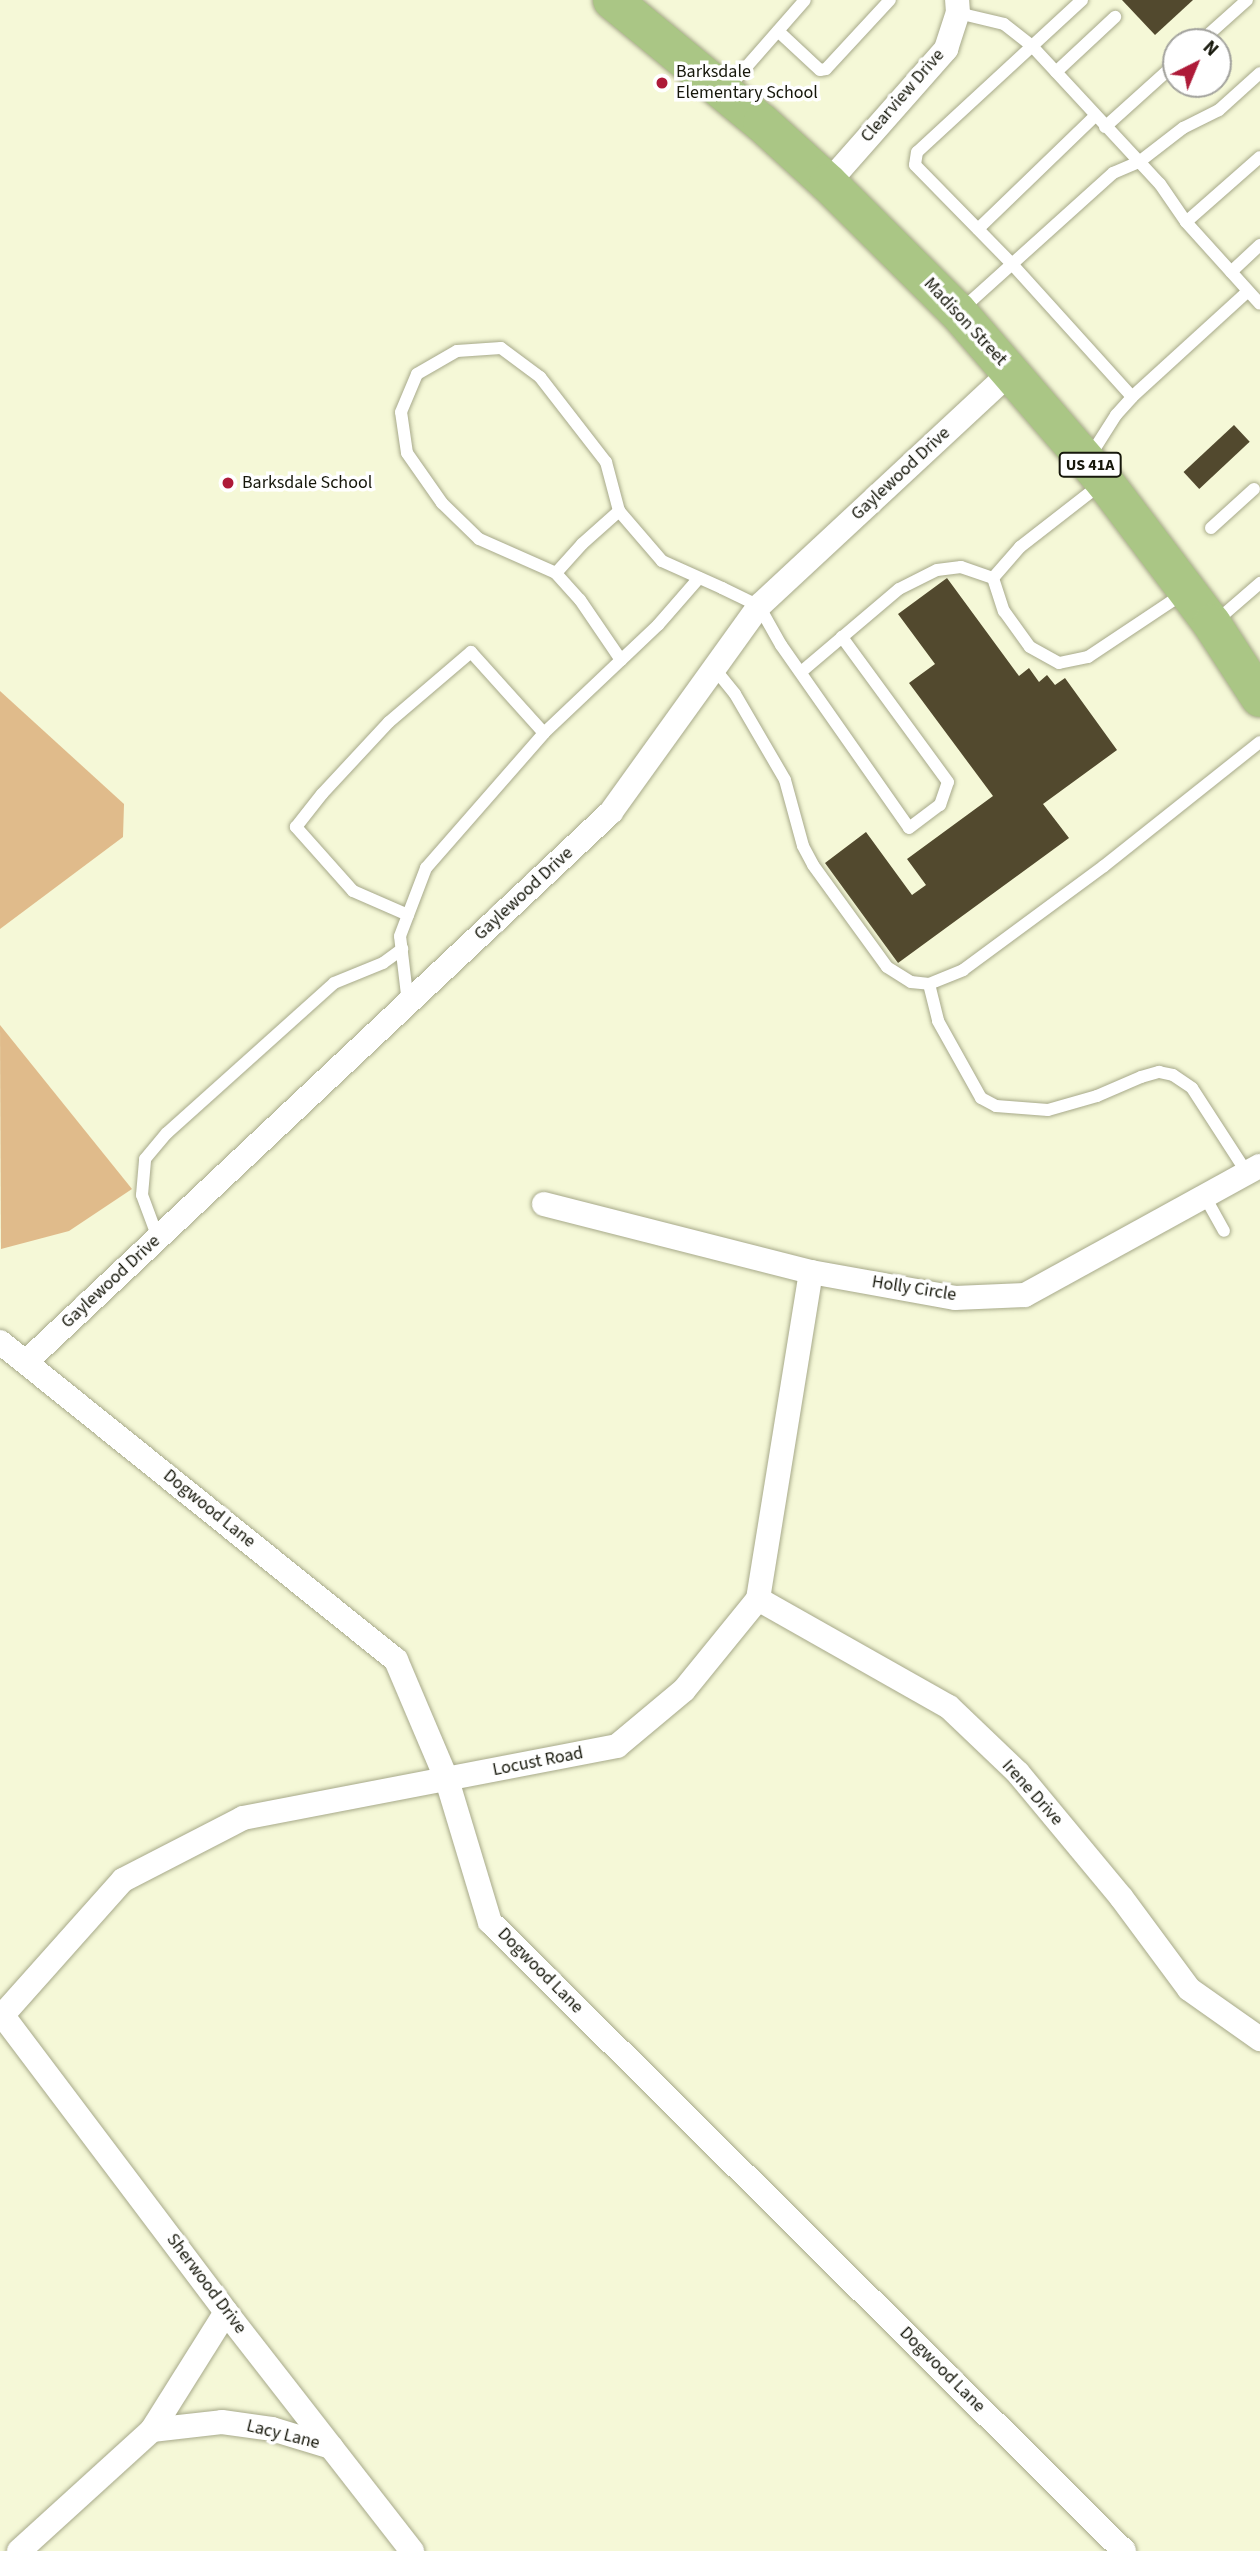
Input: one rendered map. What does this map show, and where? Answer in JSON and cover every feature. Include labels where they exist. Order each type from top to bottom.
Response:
[{"type":"main road","name":"Madison Street","points":[[629,9],[828,183],[958,313],[1095,471],[1212,624],[1260,698]]},
{"type":"street","name":"Clearview Drive","points":[[828,183],[946,49],[958,6]]},
{"type":"street","name":"Gaylewood Drive","points":[[26,1362],[611,812],[759,606],[1011,372]]},
{"type":"street","name":"Holly Circle","points":[[544,1204],[811,1272],[955,1298],[1025,1295],[1254,1169]]},
{"type":"street","name":"Locust Road","points":[[1,2015],[123,1880],[243,1818],[617,1746],[684,1690],[758,1599],[811,1272]]},
{"type":"street","points":[[0,1342],[26,1362]]},
{"type":"street","name":"Dogwood Lane","points":[[26,1362],[396,1660],[447,1780],[491,1922],[1124,2551]]},
{"type":"street","name":"Irene Drive","points":[[758,1599],[949,1707],[1018,1773],[1121,1897],[1189,1989],[1260,2039]]},
{"type":"street","name":"Sherwood Drive","points":[[1,2015],[226,2312],[412,2551]]},
{"type":"street","points":[[19,2551],[152,2430],[226,2312]]},
{"type":"street","name":"Lacy Lane","points":[[152,2430],[222,2422],[272,2429],[331,2447]]},
{"type":"lane","points":[[724,92],[805,0]]},
{"type":"lane","points":[[778,31],[820,70],[827,69],[890,0]]},
{"type":"lane","points":[[1082,0],[918,152],[915,165],[1012,264],[1132,397]]},
{"type":"lane","points":[[1216,28],[1247,0]]},
{"type":"lane","points":[[958,6],[1003,24],[1032,46],[1160,184],[1186,222],[1260,304]]},
{"type":"lane","points":[[1056,72],[1115,17]]},
{"type":"lane","points":[[958,313],[1113,173],[1139,162],[1183,128],[1219,110],[1260,73]]},
{"type":"lane","points":[[1105,127],[1162,76]]},
{"type":"lane","points":[[978,229],[1095,116]]},
{"type":"lane","points":[[1186,222],[1260,157]]},
{"type":"lane","points":[[1231,272],[1260,245]]},
{"type":"lane","points":[[993,578],[1095,471],[1116,415],[1132,397],[1248,291]]},
{"type":"lane","points":[[621,660],[580,600],[556,573],[479,538],[442,503],[407,453],[401,411],[417,373],[457,351],[501,348],[540,377],[606,461],[619,511],[662,561],[759,606],[781,645],[909,828],[940,805],[948,782],[842,637]]},
{"type":"lane","points":[[1211,528],[1258,490]]},
{"type":"lane","points":[[556,573],[582,544],[619,511]]},
{"type":"lane","points":[[801,672],[899,589],[937,570],[961,567],[993,578]]},
{"type":"lane","points":[[408,1003],[400,936],[426,868],[544,733],[658,625],[699,578]]},
{"type":"lane","points":[[993,578],[1004,611],[1030,647],[1059,663],[1088,657],[1187,590]]},
{"type":"lane","points":[[1212,624],[1260,583]]},
{"type":"lane","points":[[408,915],[353,891],[296,827],[322,794],[389,722],[471,652],[544,733]]},
{"type":"lane","points":[[714,668],[735,694],[785,780],[803,846],[813,865],[887,967],[911,982],[929,984],[963,970],[1104,866],[1260,743]]},
{"type":"lane","points":[[158,1238],[142,1195],[145,1159],[167,1133],[334,983],[383,963],[402,949]]},
{"type":"lane","points":[[929,984],[938,1021],[981,1098],[996,1106],[1048,1110],[1097,1096],[1141,1077],[1159,1072],[1173,1075],[1192,1088],[1254,1169]]},
{"type":"lane","points":[[1204,1195],[1224,1231]]},
{"type":"shaded area","points":[[0,691],[124,804],[123,837],[0,929]]},
{"type":"shaded area","points":[[0,1025],[132,1189],[69,1231],[1,1249]]},
{"type":"building","points":[[1122,0],[1193,0],[1162,28],[1155,35]]},
{"type":"building","points":[[1234,425],[1250,442],[1199,489],[1184,472]]},
{"type":"building","points":[[947,578],[1019,676],[1029,668],[1039,682],[1047,675],[1055,685],[1065,678],[1117,750],[1043,804],[1069,838],[898,963],[825,863],[866,832],[912,895],[926,885],[907,859],[993,796],[909,683],[935,664],[898,614]]},
{"type":"place","name":"Barksdale Elementary School","points":[[662,83]]},
{"type":"place","name":"Barksdale School","points":[[228,483]]}]
